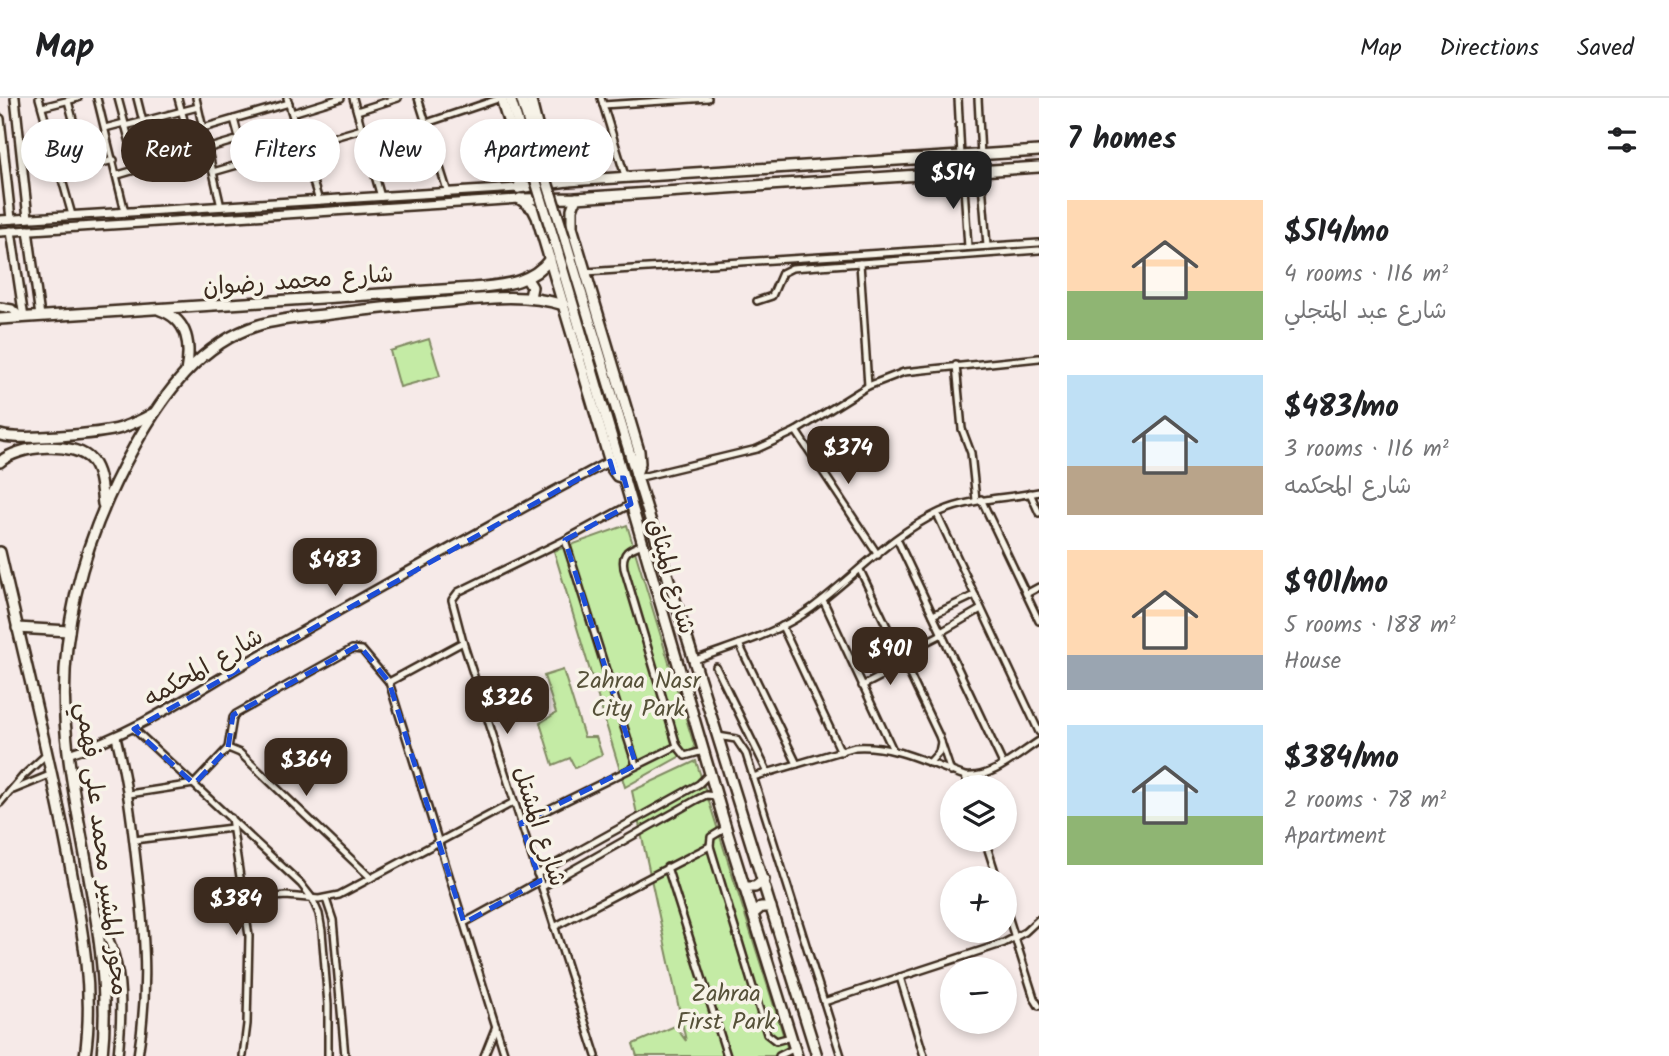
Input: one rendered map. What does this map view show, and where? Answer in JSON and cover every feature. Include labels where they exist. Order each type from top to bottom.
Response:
[{"type":"main road","points":[[501,98],[508,119]]},
{"type":"main road","points":[[510,98],[624,478]]},
{"type":"main road","points":[[521,98],[636,476]]},
{"type":"main road","points":[[530,98],[536,119]]},
{"type":"main road","points":[[614,179],[1039,151]]},
{"type":"main road","points":[[520,199],[642,194],[1039,167]]},
{"type":"main road","points":[[661,176],[656,184],[663,192]]},
{"type":"main road","points":[[640,178],[647,186],[642,194]]},
{"type":"main road","points":[[520,182],[518,188],[561,182]]},
{"type":"main road","name":"شارع الميثاق","points":[[576,198],[571,221],[639,451],[640,463],[636,476],[817,1056]]},
{"type":"main road","name":"شارع الميثاق","points":[[520,199],[536,213],[610,461],[614,473],[624,478],[716,796],[796,1052]]},
{"type":"main road","points":[[542,231],[554,221],[571,221]]},
{"type":"main road","name":"شارع محمد رضوان","points":[[40,316],[506,285],[527,279],[540,271],[550,259]]},
{"type":"main road","points":[[527,279],[532,287],[530,297]]},
{"type":"main road","name":"شارع محمد رضوان","points":[[153,413],[186,372],[216,347],[259,324],[373,308],[494,297],[530,297],[564,304]]},
{"type":"main road","points":[[155,309],[173,317],[186,333],[190,353],[186,372]]},
{"type":"main road","points":[[0,319],[40,316]]},
{"type":"main road","points":[[0,435],[18,438],[111,430],[130,425],[153,413]]},
{"type":"main road","name":"محور المشير محمد على فهمي","points":[[102,1056],[104,986],[95,912],[68,754],[64,705],[69,631],[82,565],[103,506],[153,413]]},
{"type":"main road","points":[[0,462],[23,450],[74,449],[87,456],[96,468],[103,506]]},
{"type":"main road","name":"محور المشير محمد على فهمي","points":[[0,552],[53,774],[85,949],[89,1008],[85,1056]]},
{"type":"main road","points":[[18,628],[69,631]]},
{"type":"main road","points":[[744,887],[755,887],[764,880]]},
{"type":"main road","points":[[753,914],[761,907],[772,907]]},
{"type":"street","points":[[15,98],[28,218]]},
{"type":"street","points":[[39,98],[45,119]]},
{"type":"street","points":[[42,107],[78,98]]},
{"type":"street","points":[[97,98],[103,119]]},
{"type":"street","points":[[118,98],[123,119]]},
{"type":"street","points":[[137,98],[142,119]]},
{"type":"street","points":[[178,98],[184,119]]},
{"type":"street","points":[[196,98],[201,119]]},
{"type":"street","points":[[292,113],[341,98]]},
{"type":"street","points":[[353,98],[359,119]]},
{"type":"street","points":[[357,111],[397,98]]},
{"type":"street","points":[[418,98],[425,119]]},
{"type":"street","points":[[438,119],[501,98]]},
{"type":"street","points":[[601,98],[626,179]]},
{"type":"street","points":[[603,105],[708,98]]},
{"type":"street","points":[[958,98],[961,156]]},
{"type":"street","points":[[978,98],[981,156]]},
{"type":"street","points":[[68,100],[73,119]]},
{"type":"street","points":[[234,119],[288,100],[294,119]]},
{"type":"street","points":[[155,119],[198,107]]},
{"type":"street","points":[[0,119],[2,159],[11,219]]},
{"type":"street","points":[[107,135],[125,212]]},
{"type":"street","points":[[107,162],[114,160]]},
{"type":"street","points":[[981,171],[987,246]]},
{"type":"street","points":[[963,172],[968,247]]},
{"type":"street","points":[[64,182],[74,222],[69,228]]},
{"type":"street","points":[[215,182],[221,206]]},
{"type":"street","points":[[313,182],[319,201]]},
{"type":"street","points":[[377,182],[381,197]]},
{"type":"street","points":[[445,182],[448,193]]},
{"type":"street","points":[[0,220],[518,188]]},
{"type":"street","points":[[0,232],[520,199]]},
{"type":"street","points":[[86,227],[85,219],[89,214]]},
{"type":"street","points":[[28,230],[40,316]]},
{"type":"street","points":[[12,231],[23,318]]},
{"type":"street","points":[[586,272],[1039,243]]},
{"type":"street","points":[[757,301],[772,296],[779,277],[787,270],[1039,250]]},
{"type":"street","points":[[860,263],[868,386]]},
{"type":"street","points":[[0,307],[12,309],[23,318]]},
{"type":"street","points":[[636,476],[757,449],[796,431],[868,386],[904,372],[1039,358]]},
{"type":"street","points":[[956,365],[962,429],[971,453],[978,500],[1039,621]]},
{"type":"street","points":[[796,431],[878,555]]},
{"type":"street","name":"شارع المحكمه","points":[[68,754],[134,729],[266,651],[610,461]]},
{"type":"street","points":[[695,660],[782,626],[822,600],[897,539],[937,514],[978,500],[1039,492]]},
{"type":"street","points":[[1030,494],[1039,513]]},
{"type":"street","name":"شارع المشتل","points":[[596,1056],[452,605],[454,596],[631,504]]},
{"type":"street","points":[[937,514],[1039,732]]},
{"type":"street","points":[[897,539],[1003,764]]},
{"type":"street","points":[[565,540],[636,765]]},
{"type":"street","points":[[643,544],[627,550],[623,555],[623,562],[677,746],[685,756],[703,751]]},
{"type":"street","points":[[860,570],[941,739],[951,772]]},
{"type":"street","points":[[1026,594],[1039,587]]},
{"type":"street","points":[[933,615],[975,595]]},
{"type":"street","points":[[822,600],[892,750]]},
{"type":"street","points":[[957,603],[965,618]]},
{"type":"street","points":[[901,655],[981,609]]},
{"type":"street","points":[[782,626],[841,752]]},
{"type":"street","points":[[389,682],[463,642]]},
{"type":"street","points":[[739,644],[797,764]]},
{"type":"street","points":[[129,794],[194,784],[228,748],[236,714],[352,649],[359,648],[365,652],[389,682],[505,1056]]},
{"type":"street","points":[[862,686],[905,664]]},
{"type":"street","points":[[716,667],[768,773]]},
{"type":"street","points":[[134,729],[301,884],[312,898],[319,914],[322,932],[328,1005],[328,1056]]},
{"type":"street","points":[[718,736],[727,736],[742,746],[841,1056]]},
{"type":"street","points":[[116,737],[129,794],[146,962],[144,1019],[138,1056]]},
{"type":"street","points":[[927,763],[932,762],[939,752],[941,739]]},
{"type":"street","points":[[983,775],[1039,741]]},
{"type":"street","points":[[521,823],[677,746]]},
{"type":"street","points":[[753,777],[870,746],[892,750],[962,775]]},
{"type":"street","points":[[228,748],[237,750],[370,878]]},
{"type":"street","points":[[0,803],[23,776],[48,753]]},
{"type":"street","points":[[537,874],[699,784],[710,773]]},
{"type":"street","points":[[13,790],[53,774]]},
{"type":"street","points":[[464,923],[696,800],[706,795],[716,796]]},
{"type":"street","points":[[244,900],[286,895],[326,899],[339,895],[514,802]]},
{"type":"street","points":[[231,818],[249,936],[250,978],[243,1056]]},
{"type":"street","points":[[134,840],[232,828]]},
{"type":"street","points":[[726,828],[711,838],[710,846],[767,1034],[776,1041],[791,1037]]},
{"type":"street","points":[[554,927],[710,846]]},
{"type":"street","points":[[667,867],[727,1056]]},
{"type":"street","points":[[326,899],[333,920],[345,1056]]},
{"type":"street","points":[[95,912],[112,941],[117,960],[121,1008],[118,1056]]},
{"type":"street","points":[[1017,936],[1039,919]]},
{"type":"street","points":[[824,1002],[1000,943]]},
{"type":"street","points":[[1017,943],[1039,1006]]},
{"type":"street","points":[[900,977],[924,1056]]},
{"type":"street","points":[[484,1056],[496,1026]]},
{"type":"street","points":[[779,1056],[796,1052]]},
{"type":"highlighted area","points":[[610,461],[615,478],[624,478],[631,504],[565,540],[636,765],[521,823],[540,881],[464,923],[389,682],[359,645],[233,715],[228,748],[194,784],[134,729]]},
{"type":"green space","points":[[429,339],[440,376],[400,387],[390,351]]},
{"type":"green space","name":"Zahraa Nasr City Park","points":[[627,525],[695,748],[625,787],[554,551]]},
{"type":"green space","points":[[563,670],[584,737],[596,737],[602,755],[575,768],[570,758],[553,765],[540,723],[556,713],[544,676]]},
{"type":"green space","name":"Zahraa First Park","points":[[696,761],[790,1056],[637,1056],[633,1044],[675,1026],[686,1041],[632,791]]}]
